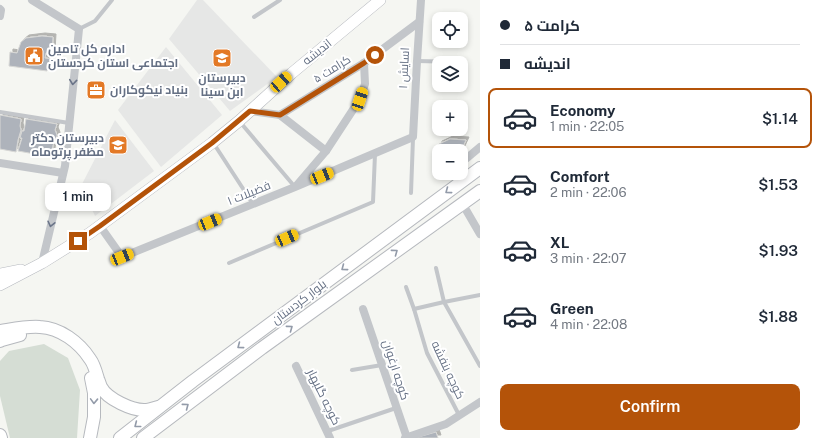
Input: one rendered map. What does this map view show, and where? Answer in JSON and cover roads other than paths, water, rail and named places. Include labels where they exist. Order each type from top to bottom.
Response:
[{"type":"main road","name":"بلوار کردستان","points":[[120,438],[193,380],[480,168]]},
{"type":"main road","name":"بلوار کردستان","points":[[144,438],[262,348],[480,191]]},
{"type":"main road","points":[[0,331],[27,327],[41,327],[54,330],[67,336],[80,346],[90,359],[96,371],[101,388],[113,399],[131,408],[146,410],[161,406]]},
{"type":"main road","points":[[0,341],[17,335],[41,333],[53,336],[66,343],[77,352],[85,363],[91,376],[94,393],[94,417],[90,438]]},
{"type":"main road","points":[[193,380],[202,393]]},
{"type":"street","points":[[32,0],[79,30],[63,173],[42,263]]},
{"type":"street","name":"اندیشه","points":[[0,285],[42,263],[100,226],[212,143],[239,121],[292,73],[380,0]]},
{"type":"street","name":"اسایش ۱","points":[[413,137],[421,0]]},
{"type":"street","points":[[0,9],[0,16]]},
{"type":"street","name":"کرامت ۵","points":[[280,115],[364,63],[419,22]]},
{"type":"street","name":"فضیلات ۱","points":[[295,187],[326,151],[360,99],[365,84],[364,63]]},
{"type":"street","points":[[250,111],[280,115],[326,151]]},
{"type":"street","name":"فضیلات ۱","points":[[100,226],[122,257],[295,187],[413,137]]},
{"type":"street","points":[[468,157],[480,147]]},
{"type":"street","points":[[0,163],[63,173]]},
{"type":"street","points":[[462,203],[477,226],[480,234]]},
{"type":"street","name":"اندیشه","points":[[0,274],[20,271],[42,263]]},
{"type":"street","name":"کوچه ارغوان","points":[[363,309],[406,438]]},
{"type":"street","name":"کوچه گلبهار","points":[[296,366],[329,434]]},
{"type":"street","points":[[406,438],[446,424],[480,402]]},
{"type":"lane","points":[[79,30],[95,21],[112,0]]},
{"type":"lane","points":[[254,17],[280,0]]},
{"type":"lane","points":[[417,61],[432,61]]},
{"type":"lane","points":[[0,112],[69,123]]},
{"type":"lane","points":[[239,121],[295,187]]},
{"type":"lane","points":[[411,193],[413,137]]},
{"type":"lane","points":[[212,143],[253,204]]},
{"type":"lane","points":[[229,263],[374,202],[375,154]]},
{"type":"lane","points":[[436,268],[444,302],[480,366]]},
{"type":"lane","name":"کوچه بنفشه","points":[[406,287],[427,353],[459,415]]},
{"type":"lane","points":[[414,309],[480,295]]},
{"type":"lane","points":[[352,370],[382,365]]},
{"type":"lane","points":[[329,434],[396,408]]},
{"type":"place","name":"اداره کل تامین اجتماعی استان کردستان","points":[[34,56]]},
{"type":"place","name":"دبیرستان ابن سینا","points":[[222,58]]},
{"type":"place","name":"بنیاد نیکوکاران","points":[[96,90]]},
{"type":"place","name":"دبیرستان دکتر مظفر پرتوماه","points":[[118,145]]}]
